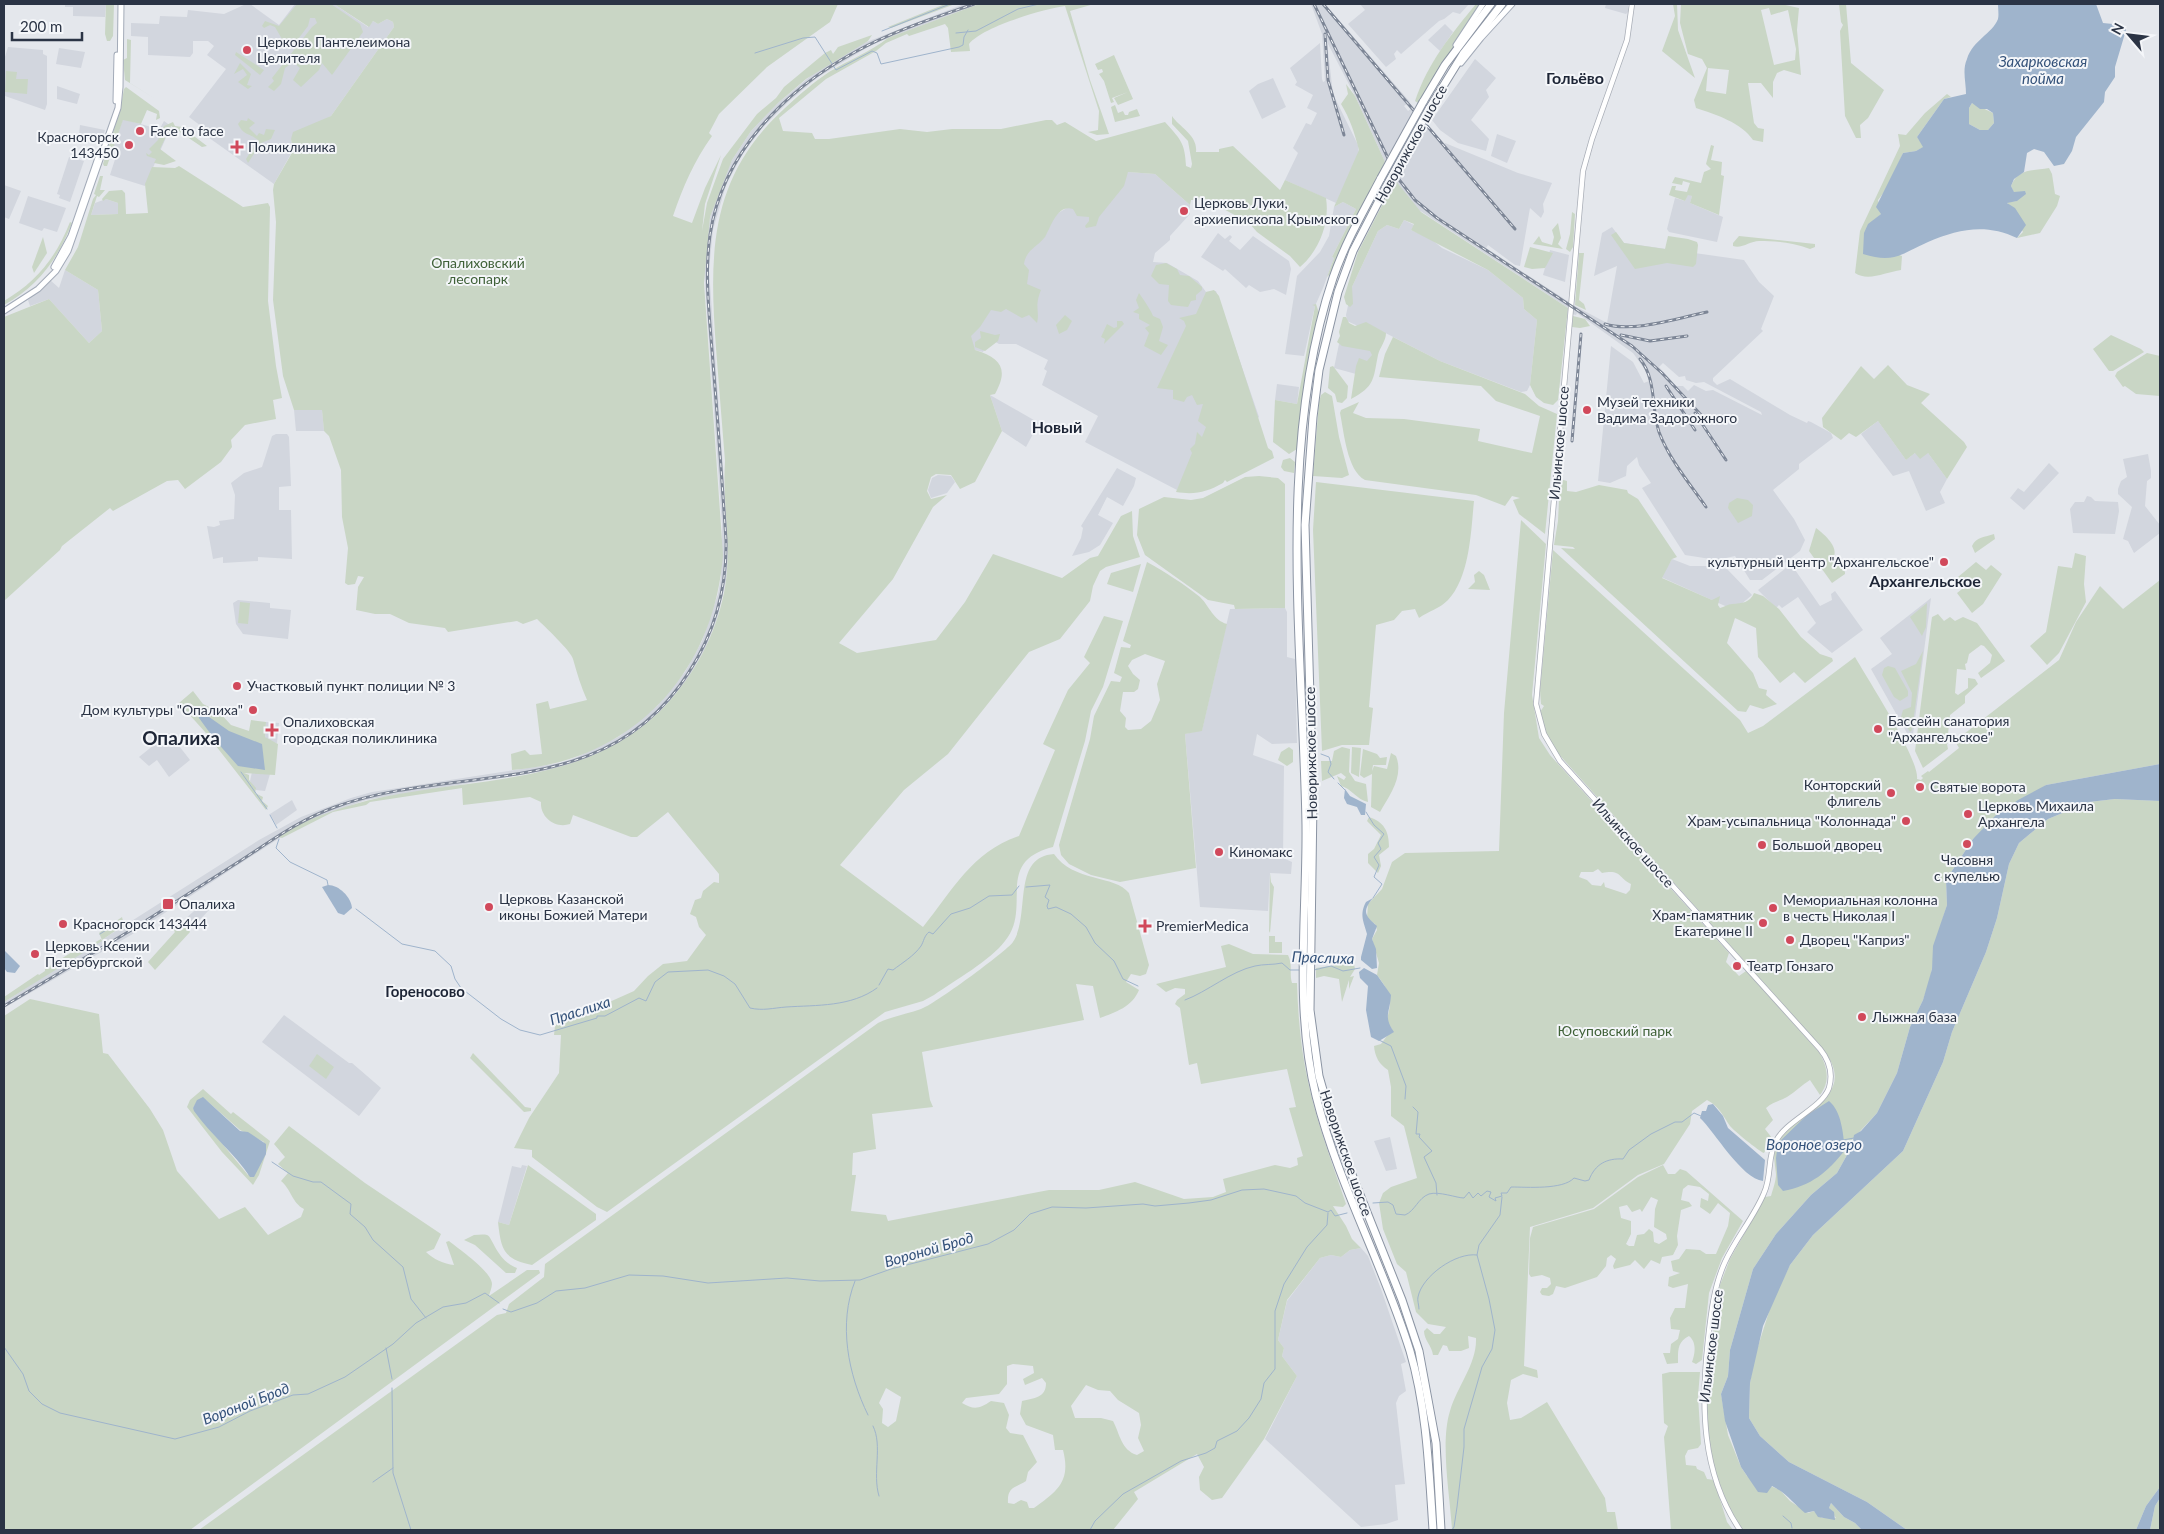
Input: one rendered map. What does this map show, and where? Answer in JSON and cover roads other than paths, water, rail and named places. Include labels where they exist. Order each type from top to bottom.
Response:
[{"type":"highway","name":"Новорижское шоссе","points":[[1433,1530],[1426,1439],[1414,1368],[1397,1314],[1338,1166],[1321,1114],[1307,1047],[1306,840],[1297,537],[1299,484],[1311,368],[1328,296],[1345,250],[1444,65],[1491,4]]},
{"type":"highway","name":"Новорижское шоссе","points":[[1306,964],[1313,836],[1312,736],[1304,558],[1309,470],[1319,370],[1331,314],[1353,251],[1429,109],[1463,54],[1502,4]]},
{"type":"highway","name":"Новорижское шоссе","points":[[1306,977],[1319,1076],[1328,1109],[1352,1177],[1402,1300],[1419,1351],[1436,1442],[1441,1530]]},
{"type":"main road","points":[[4,310],[32,294],[44,283],[60,264],[72,243],[118,108],[120,4]]},
{"type":"main road","points":[[1444,65],[1483,4]]},
{"type":"main road","points":[[1436,98],[1481,38],[1512,4]]},
{"type":"main road","name":"Ильинское шоссе","points":[[1632,4],[1627,40],[1588,150],[1581,192],[1536,691],[1538,716],[1548,744],[1560,761],[1826,1058],[1830,1077],[1826,1094],[1777,1138],[1771,1154],[1769,1176],[1764,1195],[1729,1255],[1720,1276],[1713,1304],[1705,1370],[1703,1411],[1708,1446],[1722,1493],[1740,1530]]},
{"type":"water","name":"Захарковская пойма","points":[[1998,4],[2096,4],[2103,23],[2123,25],[2126,30],[2115,67],[2115,77],[2105,92],[2104,102],[2076,137],[2072,151],[2064,164],[2054,166],[2044,152],[2034,149],[2027,153],[2024,172],[2014,179],[2011,186],[2014,192],[2025,191],[2026,194],[2017,201],[2007,203],[2015,208],[2026,225],[2017,238],[1994,230],[1972,229],[1939,237],[1904,254],[1890,258],[1863,254],[1864,233],[1868,224],[1881,214],[1876,207],[1903,153],[1916,151],[1923,147],[1917,137],[1944,99],[1966,94],[1964,72],[1967,59],[1970,52],[1998,19]],"holes":[[[1972,103],[1980,109],[1987,109],[1993,113],[1994,123],[1988,130],[1980,130],[1969,124],[1969,108]]]},
{"type":"water","points":[[202,712],[229,731],[262,744],[265,770],[238,766],[199,718],[198,713]]},
{"type":"water","points":[[2160,764],[2160,801],[2115,799],[2089,802],[2048,819],[2019,843],[2009,864],[1997,918],[1986,952],[1952,1032],[1943,1062],[1903,1151],[1813,1235],[1790,1265],[1763,1326],[1750,1383],[1749,1418],[1760,1436],[1789,1462],[1867,1502],[1907,1530],[1862,1530],[1855,1523],[1844,1517],[1831,1503],[1829,1508],[1834,1512],[1835,1520],[1818,1517],[1814,1511],[1805,1513],[1772,1486],[1767,1493],[1758,1492],[1741,1467],[1725,1421],[1721,1394],[1728,1376],[1730,1350],[1753,1269],[1776,1234],[1811,1195],[1837,1173],[1852,1146],[1854,1135],[1861,1131],[1877,1113],[1897,1073],[1910,1027],[1923,1000],[1932,969],[1933,946],[1947,905],[1946,880],[1973,839],[1995,816],[2018,800],[2046,785]]},
{"type":"water","points":[[1345,789],[1350,796],[1366,804],[1365,815],[1361,815],[1357,807],[1347,804],[1344,798]]},
{"type":"water","points":[[328,885],[340,889],[347,896],[352,908],[344,915],[338,913],[322,887]]},
{"type":"water","points":[[1373,898],[1366,910],[1366,914],[1377,926],[1372,939],[1376,949],[1377,968],[1372,969],[1361,960],[1361,957],[1367,934],[1363,911],[1366,902]]},
{"type":"water","points":[[4,950],[20,966],[15,973],[7,972],[4,968]]},
{"type":"water","points":[[1364,968],[1377,975],[1391,995],[1388,1018],[1394,1032],[1379,1041],[1371,1037],[1366,1010],[1368,986],[1360,978],[1359,972]]},
{"type":"water","points":[[203,1097],[240,1131],[248,1132],[266,1144],[266,1154],[254,1177],[250,1177],[194,1111],[193,1108],[197,1100]]},
{"type":"water","name":"Вороное озеро","points":[[1829,1101],[1839,1117],[1845,1150],[1818,1177],[1802,1186],[1783,1191],[1778,1185],[1776,1158],[1778,1143],[1807,1115]]},
{"type":"water","points":[[1713,1104],[1723,1116],[1728,1128],[1765,1160],[1763,1181],[1746,1172],[1738,1164],[1700,1118],[1702,1111],[1706,1111],[1708,1105]]},
{"type":"water","points":[[2160,1487],[2160,1498],[2155,1506],[2150,1530],[2136,1530],[2146,1506]]},
{"type":"waterway","points":[[882,31],[950,4]]},
{"type":"waterway","points":[[956,33],[976,31],[1018,9],[1039,4]]},
{"type":"waterway","points":[[755,53],[803,38],[815,37],[836,70],[872,51],[877,53],[881,64],[959,47],[963,45],[964,37],[968,30]]},
{"type":"waterway","points":[[1321,754],[1329,757],[1331,764],[1328,772],[1334,779]]},
{"type":"waterway","name":"Праслиха","points":[[241,772],[267,809]]},
{"type":"waterway","points":[[1338,783],[1345,790]]},
{"type":"waterway","points":[[1366,812],[1374,825],[1384,834],[1378,843],[1381,849],[1374,857],[1379,865],[1374,877],[1382,884],[1373,898]]},
{"type":"waterway","name":"Праслиха","points":[[270,815],[277,828]]},
{"type":"waterway","name":"Праслиха","points":[[279,839],[276,848],[290,862],[327,880],[328,885]]},
{"type":"waterway","name":"Праслиха","points":[[1026,887],[1050,885],[1045,897],[1049,900],[1048,909],[1056,907],[1071,914],[1086,927],[1095,943],[1114,961],[1123,979],[1138,986]]},
{"type":"waterway","name":"Праслиха","points":[[879,985],[888,969],[893,970],[918,950],[927,934],[929,932],[933,934],[951,914],[970,908],[989,896],[1012,895],[1019,886]]},
{"type":"waterway","name":"Праслиха","points":[[356,909],[402,944],[435,951],[451,966],[455,979],[461,988],[501,1019],[520,1030],[540,1035],[597,1018],[597,1016],[605,1016],[639,998],[646,1001],[655,982],[668,972],[708,970],[724,976],[735,984],[750,1008],[759,1009],[845,1002],[856,999],[877,988]]},
{"type":"waterway","points":[[100,934],[114,925]]},
{"type":"waterway","name":"Праслиха","points":[[1185,1000],[1237,972],[1255,966],[1282,963],[1290,970],[1300,970]]},
{"type":"waterway","name":"Праслиха","points":[[1314,970],[1331,966],[1343,971],[1360,968]]},
{"type":"waterway","name":"Праслиха","points":[[1379,1040],[1391,1046],[1406,1086],[1405,1099]]},
{"type":"waterway","name":"Праслиха","points":[[1413,1107],[1418,1112],[1416,1134],[1420,1134],[1419,1137],[1432,1151],[1424,1157],[1436,1183],[1437,1195]]},
{"type":"waterway","name":"Вороной Брод","points":[[1373,1203],[1388,1202],[1393,1205],[1396,1214],[1405,1215],[1422,1198],[1433,1193],[1464,1198],[1469,1192],[1473,1198],[1478,1193],[1481,1196],[1487,1191],[1491,1192],[1489,1197],[1496,1201],[1495,1198],[1502,1196],[1501,1193],[1507,1193],[1511,1187],[1553,1186],[1569,1182],[1574,1178],[1585,1181],[1589,1180],[1602,1163],[1623,1159],[1629,1150],[1651,1134],[1675,1122],[1682,1122],[1694,1113],[1701,1116]]},
{"type":"waterway","name":"Вороной Брод","points":[[1843,1140],[1854,1138]]},
{"type":"waterway","points":[[272,1162],[293,1176],[313,1182],[321,1182],[351,1204],[350,1214],[365,1227],[373,1240],[403,1267],[411,1299],[426,1318]]},
{"type":"waterway","name":"Вороной Брод","points":[[503,1309],[511,1312],[537,1303],[556,1291],[585,1288],[629,1275],[663,1276],[708,1283],[787,1278],[820,1281],[860,1280],[891,1269],[988,1244],[1014,1230],[1030,1214],[1052,1207],[1086,1208],[1143,1204],[1155,1206],[1211,1200],[1242,1190],[1264,1189],[1296,1196],[1305,1203],[1328,1212],[1331,1210],[1335,1216],[1347,1213]]},
{"type":"waterway","points":[[1452,1530],[1457,1507],[1464,1447],[1464,1429],[1482,1367],[1492,1349],[1495,1330],[1477,1255],[1479,1245],[1500,1215],[1502,1197]]},
{"type":"waterway","points":[[1090,1530],[1095,1521],[1123,1494],[1181,1461],[1215,1448],[1217,1441],[1237,1431],[1249,1418],[1261,1399],[1264,1383],[1275,1369],[1275,1311],[1284,1284],[1307,1247],[1327,1225],[1328,1213]]},
{"type":"waterway","points":[[1419,1309],[1418,1298],[1421,1289],[1433,1274],[1450,1261],[1459,1257],[1477,1255]]},
{"type":"waterway","points":[[855,1281],[850,1297],[846,1331],[855,1383],[868,1415]]},
{"type":"waterway","name":"Вороной Брод","points":[[4,1347],[23,1374],[29,1391],[42,1404],[60,1413],[175,1439],[219,1427],[250,1411],[293,1395],[308,1394],[345,1377],[393,1344],[416,1323],[443,1307],[466,1303],[485,1293],[499,1303]]},
{"type":"waterway","points":[[386,1348],[392,1379]]},
{"type":"waterway","points":[[392,1388],[393,1473],[411,1530]]},
{"type":"waterway","points":[[873,1426],[877,1442],[877,1487],[879,1496]]},
{"type":"waterway","points":[[373,1482],[393,1468]]},
{"type":"waterway","points":[[1783,1516],[1791,1523],[1792,1528]]},
{"type":"railway","points":[[147,920],[286,831],[322,812],[382,794],[431,785],[527,772],[573,761],[616,742],[655,714],[689,672],[698,657],[718,609],[722,592],[726,540],[709,315],[708,251],[717,205],[728,177],[743,151],[761,127],[804,85],[829,67],[884,38],[914,25],[974,4]]},
{"type":"railway","points":[[1314,4],[1397,177],[1415,200],[1437,218],[1632,346],[1662,373],[1703,417]]},
{"type":"railway","points":[[1323,4],[1515,229]]},
{"type":"railway","points":[[1325,34],[1328,80],[1344,135]]},
{"type":"railway","points":[[1605,324],[1629,327],[1642,326],[1707,312]]},
{"type":"railway","points":[[1572,441],[1581,334]]},
{"type":"railway","points":[[1621,335],[1650,341],[1687,336]]},
{"type":"railway","points":[[1640,359],[1649,376],[1657,423],[1663,442],[1680,471],[1706,507]]},
{"type":"railway","points":[[1666,386],[1695,430]]},
{"type":"railway","points":[[1695,413],[1726,460]]},
{"type":"railway","points":[[4,1006],[143,923]]},
{"type":"place","name":"Церковь Пантелеимона Целителя","points":[[247,50]]},
{"type":"place","name":"Face to face","points":[[140,131]]},
{"type":"place","name":"Красногорск 143450","points":[[129,145]]},
{"type":"place","name":"Поликлиника","points":[[237,147]]},
{"type":"place","name":"Церковь Луки, архиепископа Крымского","points":[[1184,211]]},
{"type":"place","name":"Музей техники Вадима Задорожного","points":[[1587,410]]},
{"type":"place","name":"культурный центр \"Архангельское\"","points":[[1944,562]]},
{"type":"place","name":"Участковый пункт полиции № 3","points":[[237,686]]},
{"type":"place","name":"Дом культуры \"Опалиха\"","points":[[253,710]]},
{"type":"place","name":"Бассейн санатория \"Архангельское\"","points":[[1878,729]]},
{"type":"place","name":"Опалиховская городская поликлиника","points":[[272,730]]},
{"type":"place","name":"Святые ворота","points":[[1920,787]]},
{"type":"place","name":"Конторский флигель","points":[[1891,793]]},
{"type":"place","name":"Церковь Михаила Архангела","points":[[1968,814]]},
{"type":"place","name":"Храм-усыпальница \"Колоннада\"","points":[[1906,821]]},
{"type":"place","name":"Часовня с купелью","points":[[1967,844]]},
{"type":"place","name":"Большой дворец","points":[[1762,845]]},
{"type":"place","name":"Киномакс","points":[[1219,852]]},
{"type":"place","name":"Опалиха","points":[[168,904]]},
{"type":"place","name":"Церковь Казанской иконы Божией Матери","points":[[489,907]]},
{"type":"place","name":"Мемориальная колонна в честь Николая I","points":[[1773,908]]},
{"type":"place","name":"Храм-памятник Екатерине II","points":[[1763,923]]},
{"type":"place","name":"Красногорск 143444","points":[[63,924]]},
{"type":"place","name":"PremierMedica","points":[[1145,926]]},
{"type":"place","name":"Дворец \"Каприз\"","points":[[1790,940]]},
{"type":"place","name":"Церковь Ксении Петербургской","points":[[35,954]]},
{"type":"place","name":"Театр Гонзаго","points":[[1737,966]]},
{"type":"place","name":"Лыжная база","points":[[1862,1017]]},
{"type":"district","name":"Гольёво","points":[[1575,78]]},
{"type":"district","name":"Новый","points":[[1057,427]]},
{"type":"district","name":"Архангельское","points":[[1925,581]]},
{"type":"district","name":"Опалиха","points":[[181,738]]},
{"type":"district","name":"Гореносово","points":[[425,992]]},
{"type":"park label","name":"Опалиховский лесопарк","points":[[478,272]]},
{"type":"park label","name":"Юсуповский парк","points":[[1615,1031]]}]
